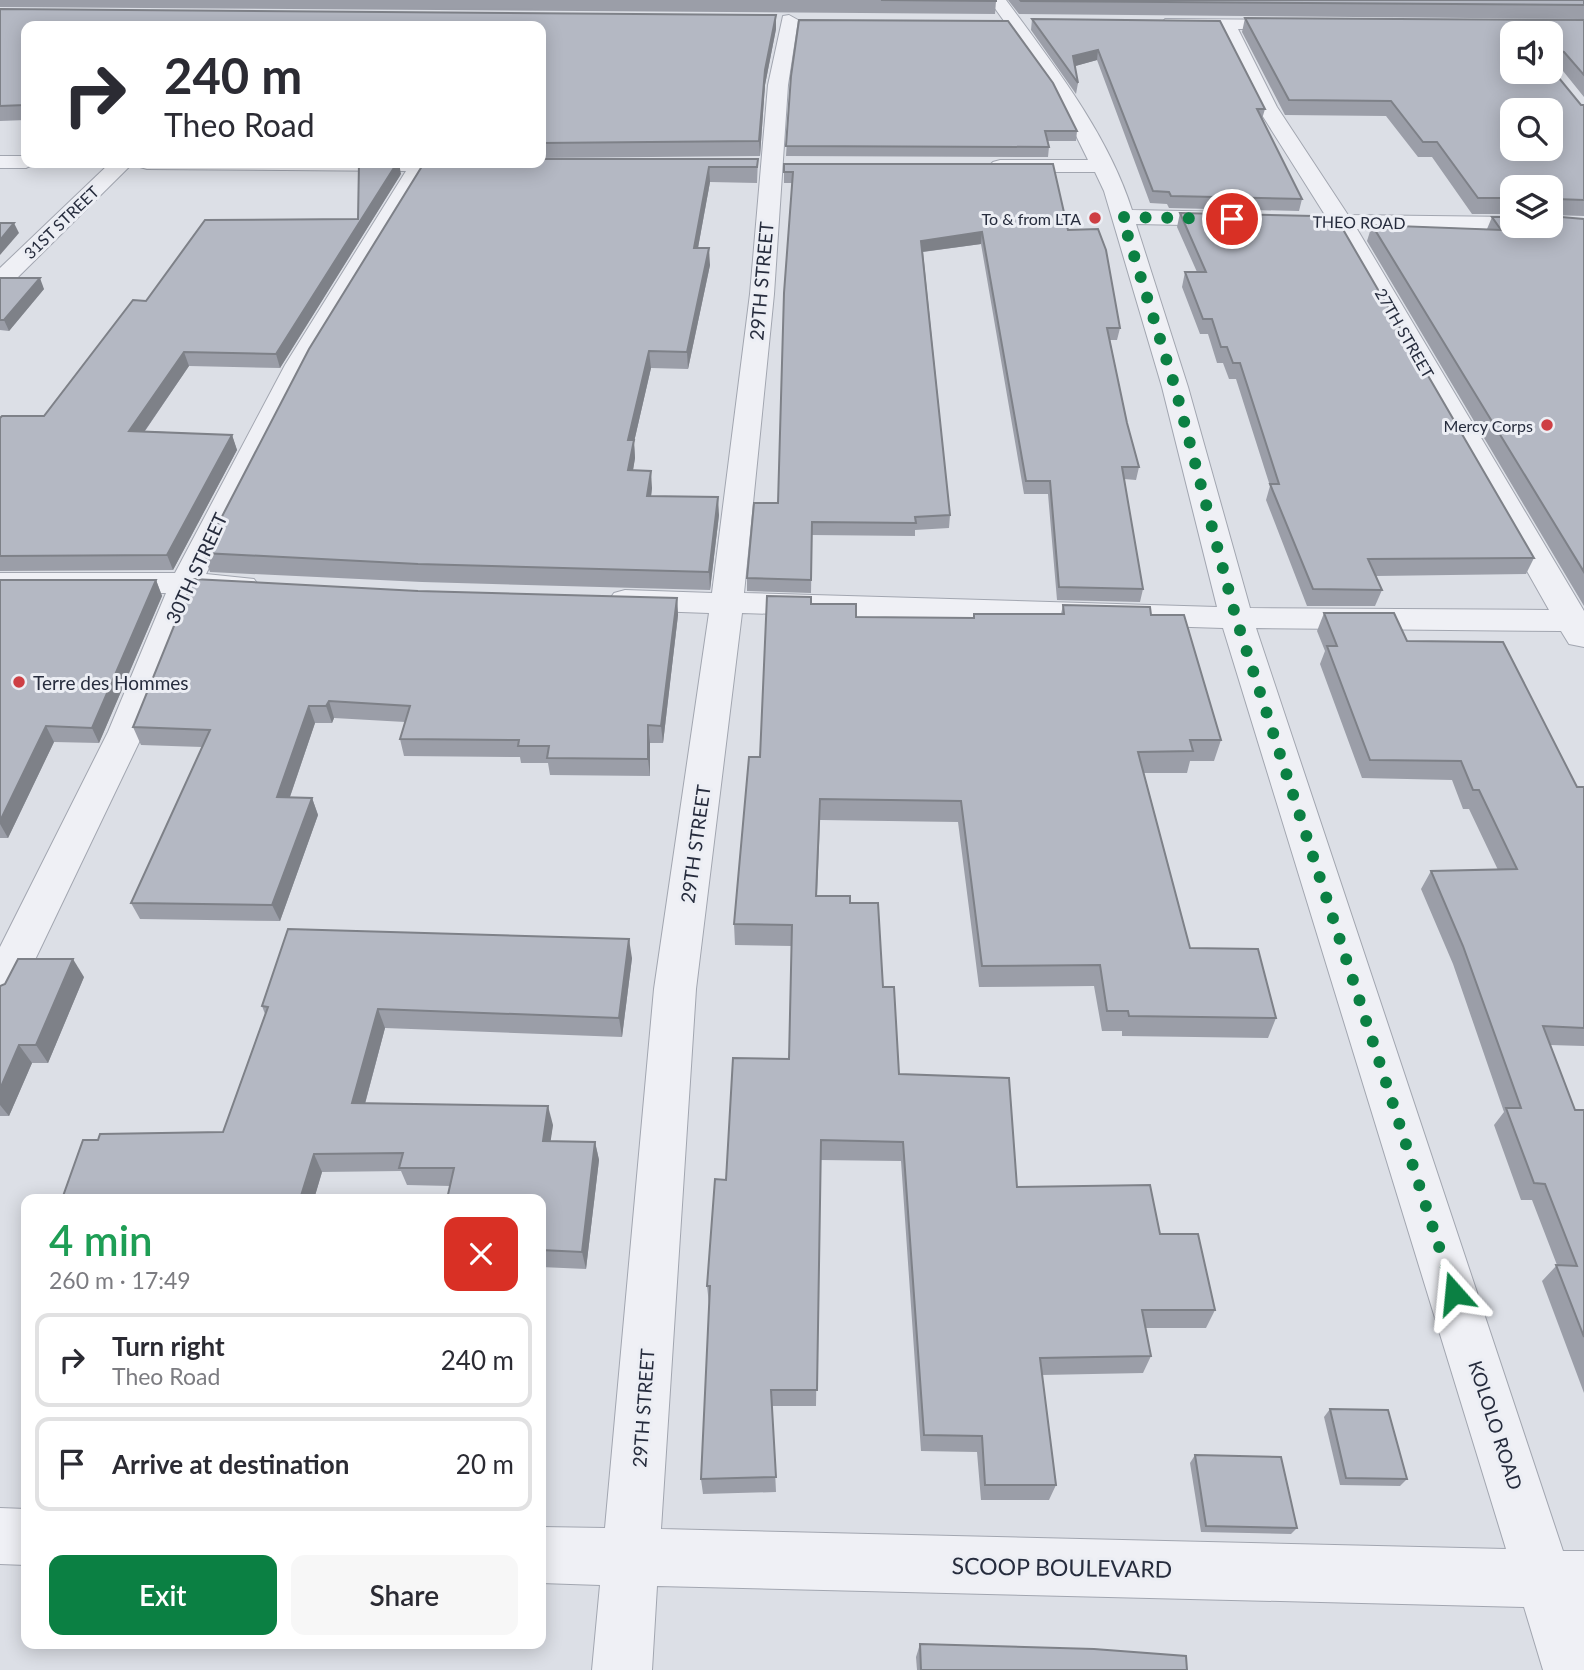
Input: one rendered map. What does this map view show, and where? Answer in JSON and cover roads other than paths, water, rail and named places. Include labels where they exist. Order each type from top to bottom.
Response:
[{"type":"street","name":"KOLOLO ROAD","points":[[997,0],[1063,90],[1115,191],[1175,387],[1236,618],[1565,1579],[1573,1670]]},
{"type":"street","name":"29TH STREET","points":[[622,1670],[675,989],[727,603],[762,294],[778,85],[789,20]]},
{"type":"street","points":[[986,22],[1040,22]]},
{"type":"street","points":[[1147,23],[1314,24]]},
{"type":"street","name":"27TH STREET","points":[[1226,23],[1267,107],[1341,222],[1580,628]]},
{"type":"street","points":[[0,162],[21,162]]},
{"type":"street","points":[[978,166],[1103,166]]},
{"type":"street","name":"31ST STREET","points":[[0,281],[117,168]]},
{"type":"street","name":"30TH STREET","points":[[0,989],[126,732],[186,583],[298,365],[419,168]]},
{"type":"street","points":[[1122,217],[1259,220]]},
{"type":"street","name":"THEO ROAD","points":[[1300,221],[1500,223]]},
{"type":"street","points":[[0,583],[186,583],[269,587]]},
{"type":"street","points":[[596,600],[1580,628]]},
{"type":"street","points":[[0,1536],[21,1537]]},
{"type":"street","name":"SCOOP BOULEVARD","points":[[546,1555],[1565,1579]]},
{"type":"place","name":"To & from LTA","points":[[1095,218]]},
{"type":"place","name":"Mercy Corps","points":[[1547,425]]},
{"type":"place","name":"Terre des Hommes","points":[[19,682]]}]
